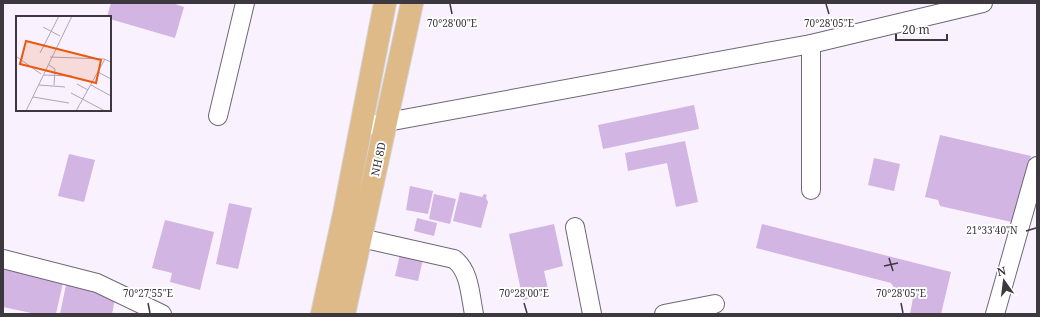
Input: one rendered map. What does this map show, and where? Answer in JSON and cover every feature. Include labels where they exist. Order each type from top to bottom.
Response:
[{"type":"main road","name":"NH 8D","points":[[322,314],[344,214],[385,3]]},
{"type":"main road","name":"NH 8D","points":[[344,314],[412,3]]},
{"type":"street","points":[[218,116],[245,3]]},
{"type":"street","points":[[360,127],[812,44],[983,3]]},
{"type":"street","points":[[811,190],[812,44]]},
{"type":"street","points":[[995,314],[1036,171]]},
{"type":"street","points":[[575,227],[592,314]]},
{"type":"street","points":[[361,238],[454,259],[460,264],[466,275],[474,314]]},
{"type":"street","points":[[3,259],[97,283],[162,314]]},
{"type":"street","points":[[664,314],[715,304]]},
{"type":"building","points":[[111,3],[172,3],[184,7],[175,38],[111,19],[111,16],[107,16]]},
{"type":"building","points":[[694,105],[699,129],[603,149],[598,125]]},
{"type":"building","points":[[940,135],[1031,156],[1016,223],[940,206],[938,200],[925,197]]},
{"type":"building","points":[[685,141],[698,202],[676,207],[667,163],[628,171],[625,153]]},
{"type":"building","points":[[69,154],[95,160],[84,202],[58,196]]},
{"type":"building","points":[[874,158],[900,164],[894,191],[868,185]]},
{"type":"building","points":[[410,186],[433,191],[428,214],[406,210]]},
{"type":"building","points":[[460,192],[482,197],[484,194],[487,195],[486,198],[488,202],[481,228],[453,221]]},
{"type":"building","points":[[434,194],[456,199],[450,224],[429,219]]},
{"type":"building","points":[[229,203],[252,208],[238,269],[216,264]]},
{"type":"building","points":[[417,218],[437,223],[434,236],[414,231]]},
{"type":"building","points":[[165,220],[214,232],[200,290],[170,282],[172,273],[152,268]]},
{"type":"building","points":[[554,224],[563,266],[544,271],[549,294],[523,300],[509,234]]},
{"type":"building","points":[[762,224],[951,272],[941,314],[910,314],[913,298],[898,294],[891,283],[756,248]]},
{"type":"building","points":[[401,250],[424,255],[418,281],[395,276]]},
{"type":"building","points":[[3,266],[64,278],[56,314],[36,314],[3,307]]},
{"type":"building","points":[[67,280],[116,294],[112,314],[60,314]]}]
